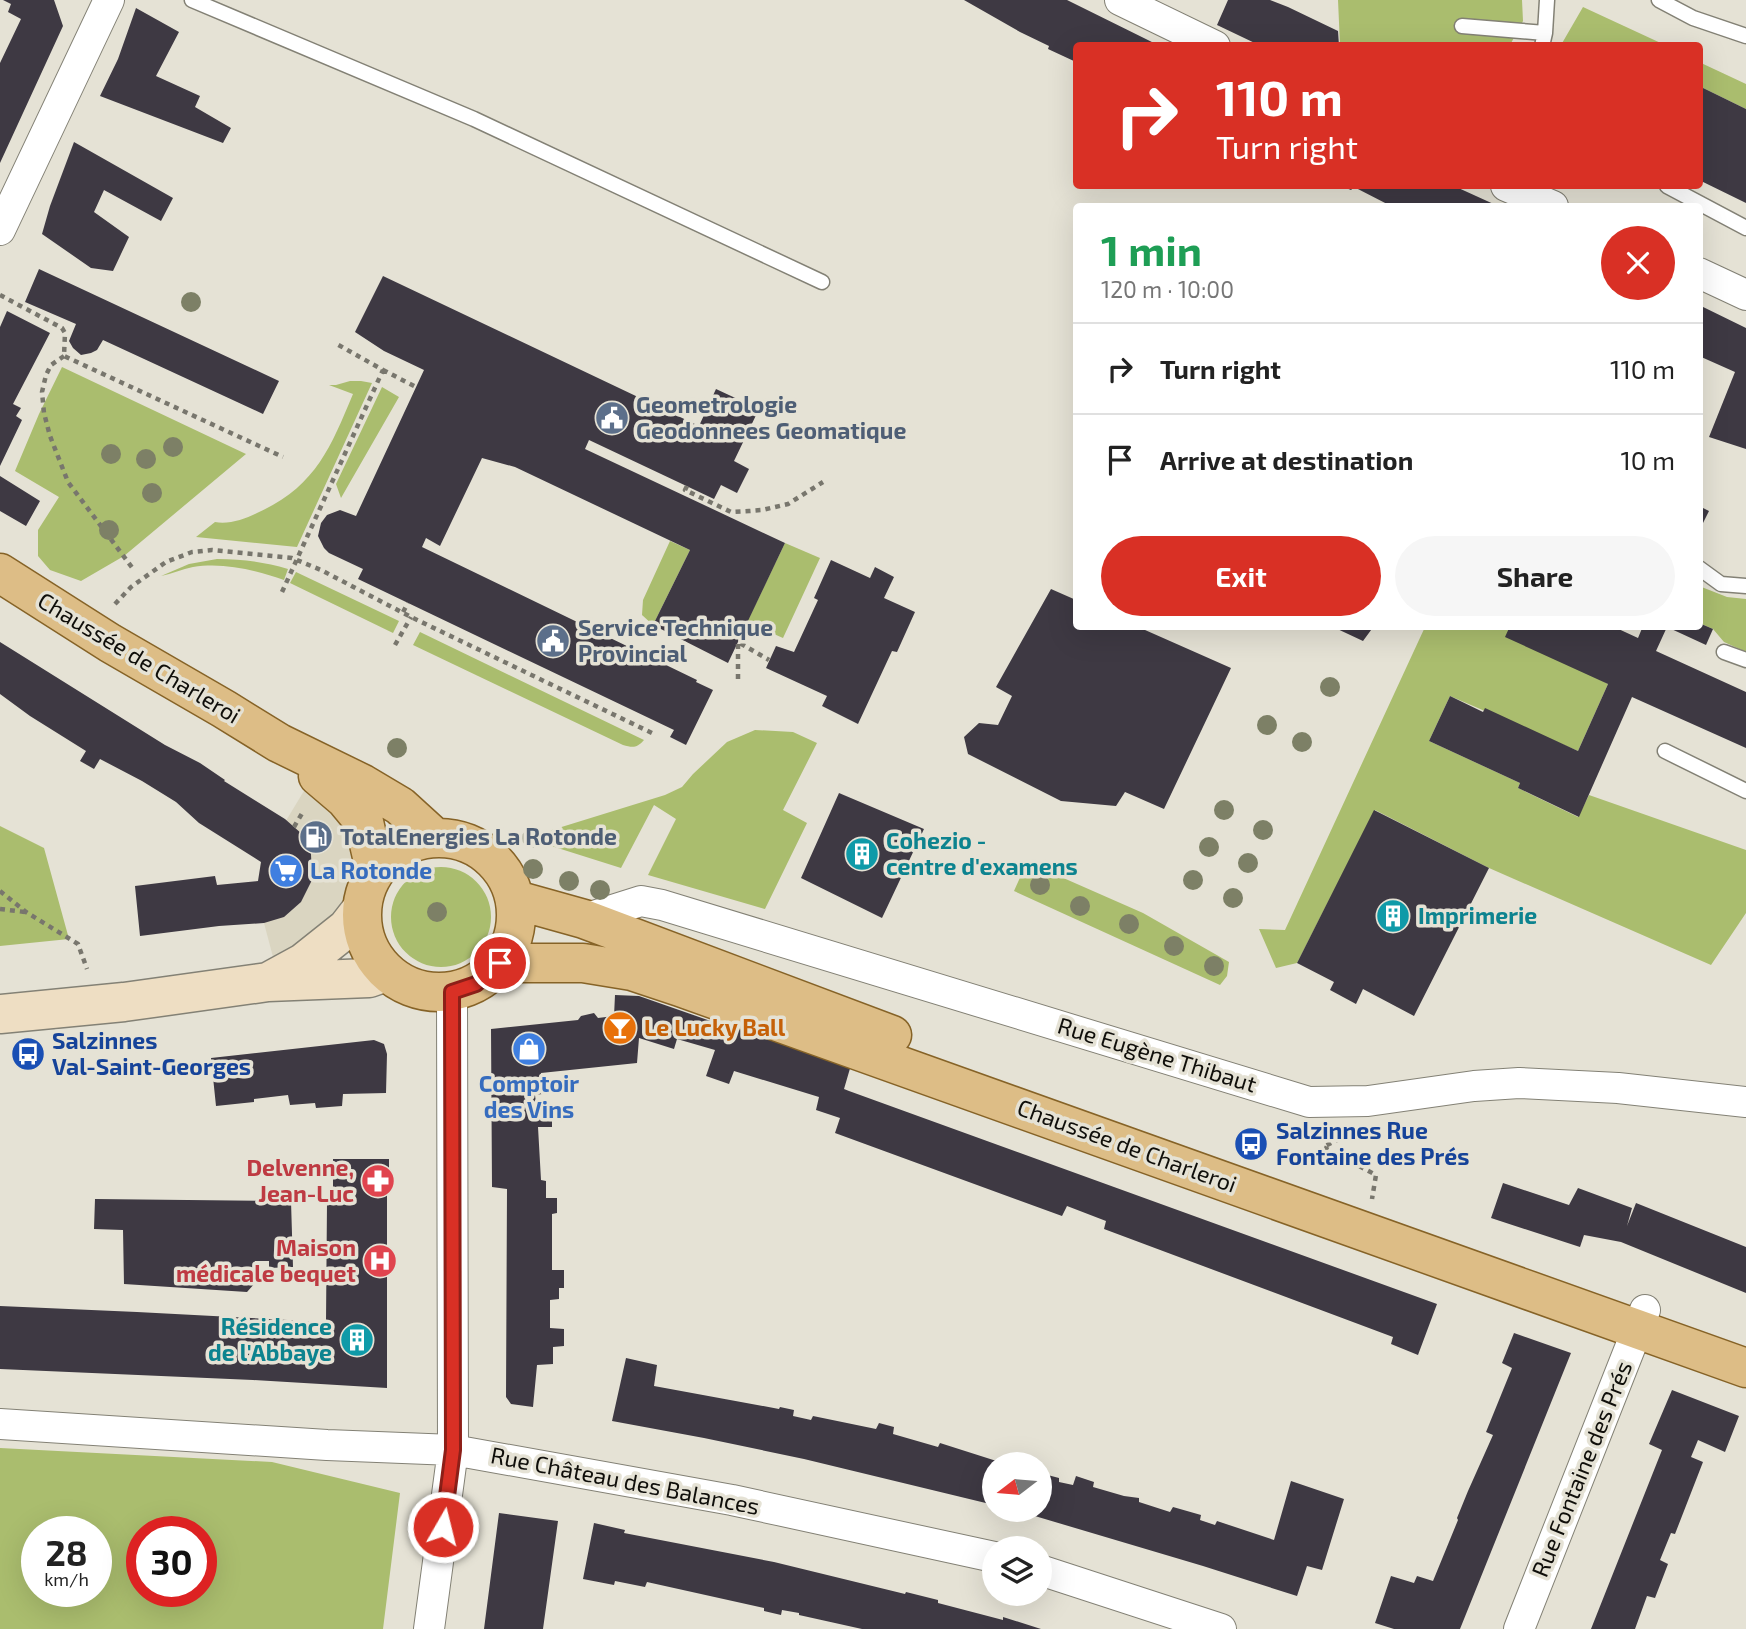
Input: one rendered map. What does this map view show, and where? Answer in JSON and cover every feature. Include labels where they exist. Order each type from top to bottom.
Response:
[{"type":"main road","name":"Chaussée de Charleroi","points":[[0,573],[279,743],[363,784],[400,806],[434,837]]},
{"type":"main road","name":"Chaussée de Charleroi","points":[[279,743],[345,799],[364,822],[375,870]]},
{"type":"main road","points":[[434,837],[458,840],[481,849],[497,863],[509,881],[516,900],[514,933],[500,963],[476,984],[452,992],[428,992],[406,985],[386,972],[372,954],[363,932],[361,909],[368,882],[375,870],[391,853],[411,842],[434,837]]},
{"type":"main road","name":"Chaussée de Charleroi","points":[[516,900],[584,919],[1370,1214],[1641,1319],[1746,1368]]},
{"type":"main road","points":[[268,982],[303,963],[348,928],[361,909]]},
{"type":"main road","name":"Chaussée de Charleroi","points":[[500,963],[583,963],[632,971],[1641,1319],[1746,1348]]},
{"type":"main road","points":[[0,1014],[124,1002],[268,982],[369,978],[386,972]]},
{"type":"street","points":[[1120,0],[1207,42]]},
{"type":"street","points":[[0,230],[108,1]]},
{"type":"street","points":[[1513,189],[1546,203]]},
{"type":"street","points":[[1703,274],[1746,295]]},
{"type":"street","name":"Rue Eugène Thibaut","points":[[584,919],[641,901],[662,905],[1309,1102],[1368,1101],[1475,1086],[1519,1083],[1618,1088],[1746,1102]]},
{"type":"street","points":[[429,1629],[453,1450],[452,992]]},
{"type":"street","name":"Rue Fontaine des Prés","points":[[1519,1629],[1641,1319]]},
{"type":"street","name":"Rue Château des Balances","points":[[0,1424],[327,1445],[453,1450],[732,1500],[982,1554]]},
{"type":"street","points":[[1052,1574],[1221,1629]]},
{"type":"lane","points":[[192,0],[474,119],[822,282]]},
{"type":"lane","points":[[1462,26],[1544,39],[1547,0]]},
{"type":"lane","points":[[1659,0],[1693,18],[1746,36]]},
{"type":"lane","points":[[1673,189],[1699,203]]},
{"type":"lane","points":[[1703,205],[1746,228]]},
{"type":"lane","points":[[1703,571],[1721,584],[1746,586]]},
{"type":"lane","points":[[1724,652],[1746,660]]},
{"type":"lane","points":[[1665,751],[1746,791]]},
{"type":"path","points":[[0,295],[62,328],[65,333],[64,356]]},
{"type":"path","points":[[335,342],[416,387]]},
{"type":"path","points":[[64,356],[283,457]]},
{"type":"path","points":[[64,356],[51,365],[42,392],[50,436],[68,482],[134,570]]},
{"type":"path","points":[[282,592],[383,370]]},
{"type":"path","points":[[687,486],[685,490],[731,512],[762,510],[788,504],[823,482]]},
{"type":"path","points":[[90,630],[131,587],[166,562],[192,552],[212,550],[292,558],[654,734]]},
{"type":"path","points":[[403,612],[408,603]]},
{"type":"path","points":[[396,645],[411,617]]},
{"type":"path","points":[[737,679],[738,642],[769,660]]},
{"type":"path","points":[[0,891],[26,912],[78,944],[87,969]]},
{"type":"path","points":[[0,909],[26,912]]},
{"type":"path","points":[[1368,1101],[1369,1124],[1323,1147],[1376,1175],[1370,1214]]},
{"type":"shaded area","points":[[310,781],[347,820],[356,865],[351,887],[332,923],[307,944],[273,957],[264,923],[258,881],[261,862]]},
{"type":"green space","points":[[1338,0],[1522,0],[1523,21],[1512,42],[1340,42]]},
{"type":"green space","points":[[1583,7],[1659,42],[1563,42]]},
{"type":"green space","points":[[1703,64],[1746,84],[1746,109],[1703,88]]},
{"type":"green space","points":[[62,367],[246,454],[124,556],[81,581],[50,570],[38,556],[38,530],[59,497],[15,471]]},
{"type":"green space","points":[[350,381],[372,383],[297,547],[196,537],[215,522],[242,519],[277,503],[307,478],[328,449],[353,394],[329,385]]},
{"type":"green space","points":[[382,387],[399,397],[341,498],[336,484]]},
{"type":"green space","points":[[670,541],[690,550],[653,625],[642,615],[643,600]]},
{"type":"green space","points":[[785,543],[820,558],[783,638],[747,622]]},
{"type":"green space","points":[[217,559],[253,561],[288,569],[284,580],[228,566],[193,567],[161,576],[189,564]]},
{"type":"green space","points":[[296,572],[399,621],[393,633],[290,583]]},
{"type":"green space","points":[[1703,588],[1727,597],[1746,599],[1746,652],[1724,642],[1713,629],[1703,625]]},
{"type":"green space","points":[[1424,630],[1514,630],[1608,684],[1578,751],[1450,696],[1429,741],[1520,783],[1518,788],[1578,817],[1589,795],[1746,850],[1746,913],[1711,965],[1489,868],[1375,810],[1297,963],[1276,968],[1259,929],[1285,930]]},
{"type":"green space","points":[[420,632],[644,740],[635,747],[623,745],[413,645]]},
{"type":"green space","points":[[755,730],[793,732],[817,743],[783,810],[807,823],[765,909],[648,875],[676,819],[654,805],[621,868],[526,838],[665,795],[682,787],[727,742]]},
{"type":"green space","points":[[0,826],[44,848],[69,939],[0,946]]},
{"type":"green space","points":[[1027,862],[1143,913],[1229,962],[1227,976],[1220,985],[1014,891]]},
{"type":"green space","points":[[441,867],[469,875],[483,889],[491,917],[483,945],[469,959],[441,967],[413,959],[399,945],[391,917],[399,889],[413,875]]},
{"type":"green space","points":[[0,1448],[272,1462],[400,1493],[383,1629],[0,1629]]},
{"type":"building","points":[[3,0],[54,0],[63,26],[0,163],[0,63],[21,19],[8,12],[11,4]]},
{"type":"building","points":[[964,0],[1067,0],[1152,42],[1073,42],[1073,61]]},
{"type":"building","points":[[1228,0],[1270,0],[1338,31],[1339,42],[1253,42],[1217,25]]},
{"type":"building","points":[[136,8],[179,32],[156,76],[200,96],[195,107],[231,128],[223,143],[100,96],[118,59]]},
{"type":"building","points":[[1703,88],[1746,109],[1746,203],[1703,182]]},
{"type":"building","points":[[74,142],[173,198],[161,221],[104,190],[94,212],[129,237],[113,271],[91,268],[42,234]]},
{"type":"building","points":[[1358,189],[1461,189],[1491,203],[1385,203]]},
{"type":"building","points":[[39,269],[279,381],[263,414],[103,340],[97,350],[81,355],[69,341],[76,324],[25,302]]},
{"type":"building","points":[[383,276],[699,426],[716,389],[759,409],[734,461],[749,469],[737,493],[721,485],[714,499],[589,440],[585,449],[785,543],[728,663],[653,625],[690,550],[515,467],[482,458],[440,546],[426,538],[422,547],[713,690],[686,745],[670,737],[674,730],[358,579],[363,569],[324,548],[318,536],[321,523],[327,515],[340,510],[356,516],[424,370],[384,351],[355,332]]},
{"type":"building","points":[[1703,307],[1746,328],[1746,449],[1709,437],[1735,372],[1703,358]]},
{"type":"building","points":[[7,311],[50,333],[13,404],[21,408],[16,416],[22,420],[0,466],[0,327]]},
{"type":"building","points":[[0,476],[40,501],[26,526],[0,511]]},
{"type":"building","points":[[1703,508],[1709,511],[1703,523]]},
{"type":"building","points":[[831,560],[870,578],[875,567],[894,577],[884,598],[915,612],[897,652],[892,651],[858,724],[822,706],[827,696],[766,668],[776,646],[794,652],[818,600],[814,598]]},
{"type":"building","points":[[1051,589],[1073,599],[1073,630],[1145,630],[1231,668],[1164,809],[1125,792],[1116,806],[1061,801],[968,754],[964,737],[979,723],[998,725],[1012,696],[996,687]]},
{"type":"building","points":[[1703,625],[1713,629],[1706,645],[1674,630],[1703,630]]},
{"type":"building","points":[[1340,630],[1371,630],[1363,641]]},
{"type":"building","points":[[1508,630],[1621,630],[1638,638],[1641,630],[1666,630],[1656,651],[1746,692],[1746,748],[1632,697],[1579,817],[1518,788],[1520,783],[1429,741],[1450,696],[1483,712],[1485,708],[1578,751],[1608,684],[1505,637]]},
{"type":"building","points":[[0,642],[165,745],[200,763],[285,819],[302,834],[311,854],[312,880],[301,902],[284,917],[264,923],[140,936],[135,886],[215,876],[217,885],[258,881],[261,862],[199,823],[176,802],[142,781],[100,759],[94,769],[80,761],[86,751],[0,694]]},
{"type":"building","name":"Cohezio - centre d'examens","points":[[839,793],[924,829],[882,918],[801,878]]},
{"type":"building","name":"Imprimerie","points":[[1374,810],[1489,868],[1414,1016],[1363,989],[1356,1004],[1330,990],[1334,982],[1297,963]]},
{"type":"building","points":[[615,995],[639,996],[851,1065],[844,1089],[1437,1304],[1418,1355],[1391,1344],[1393,1337],[1104,1229],[1106,1221],[1067,1206],[1062,1216],[835,1133],[840,1118],[816,1110],[819,1097],[734,1071],[729,1084],[706,1076],[715,1050],[677,1039],[674,1049],[639,1038],[637,1063],[541,1073],[542,1094],[535,1095],[537,1111],[552,1110],[552,1127],[538,1127],[541,1180],[546,1181],[546,1198],[557,1198],[557,1213],[552,1214],[552,1270],[564,1270],[564,1288],[559,1288],[559,1299],[550,1300],[550,1328],[564,1329],[564,1346],[553,1347],[553,1364],[537,1365],[533,1407],[511,1404],[506,1397],[507,1189],[492,1187],[491,1029],[578,1020],[581,1016],[594,1013],[598,1018],[614,1016]]},
{"type":"building","points":[[374,1040],[384,1044],[387,1054],[386,1093],[343,1094],[342,1106],[316,1108],[315,1103],[290,1105],[288,1095],[216,1106],[211,1058]]},
{"type":"building","points":[[333,1159],[389,1159],[387,1388],[0,1369],[0,1306],[326,1322],[327,1203],[333,1204]]},
{"type":"building","points":[[1503,1183],[1569,1205],[1578,1188],[1632,1208],[1627,1226],[1636,1203],[1746,1247],[1746,1293],[1621,1242],[1584,1235],[1580,1247],[1491,1218]]},
{"type":"building","points":[[95,1199],[291,1201],[293,1267],[269,1268],[269,1261],[255,1261],[255,1283],[247,1292],[124,1284],[123,1230],[94,1229]]},
{"type":"building","points":[[1514,1333],[1571,1353],[1460,1629],[1394,1629],[1375,1623],[1391,1576],[1414,1583],[1417,1576],[1433,1581],[1493,1435],[1486,1432],[1512,1368],[1502,1363]]},
{"type":"building","points":[[626,1358],[657,1365],[654,1386],[794,1410],[793,1416],[811,1420],[813,1416],[876,1429],[879,1423],[894,1427],[893,1434],[938,1447],[940,1443],[982,1456],[982,1502],[804,1459],[612,1421]]},
{"type":"building","points":[[1672,1390],[1739,1416],[1725,1452],[1698,1440],[1691,1457],[1703,1462],[1675,1534],[1671,1533],[1660,1560],[1668,1564],[1655,1598],[1647,1596],[1635,1629],[1591,1629],[1662,1450],[1649,1444]]},
{"type":"building","points":[[1052,1476],[1059,1478],[1059,1482],[1073,1485],[1076,1476],[1094,1482],[1093,1487],[1139,1498],[1139,1502],[1170,1512],[1173,1507],[1201,1515],[1200,1520],[1215,1525],[1217,1521],[1274,1540],[1291,1481],[1344,1499],[1322,1570],[1307,1566],[1297,1596],[1052,1521]]},
{"type":"building","points":[[499,1513],[558,1521],[543,1629],[484,1629]]},
{"type":"building","points":[[594,1523],[625,1530],[624,1533],[774,1562],[905,1594],[906,1592],[938,1600],[938,1603],[1003,1620],[1003,1617],[1041,1629],[862,1629],[782,1610],[781,1615],[764,1611],[764,1608],[647,1582],[645,1587],[615,1581],[614,1585],[583,1579]]},
{"type":"place","name":"Geometrologie Geodonnees Geomatique","points":[[612,418]]},
{"type":"place","name":"Service Technique Provincial","points":[[553,641]]},
{"type":"place","name":"TotalEnergies La Rotonde","points":[[316,837]]},
{"type":"place","name":"Cohezio - centre d'examens","points":[[862,854]]},
{"type":"place","name":"La Rotonde","points":[[286,871]]},
{"type":"place","name":"Imprimerie","points":[[1393,916]]},
{"type":"place","name":"Le Lucky Ball","points":[[620,1028]]},
{"type":"place","name":"Comptoir des Vins","points":[[529,1049]]},
{"type":"place","name":"Salzinnes Val-Saint-Georges","points":[[28,1054]]},
{"type":"place","name":"Salzinnes Rue Fontaine des Prés","points":[[1251,1144]]},
{"type":"place","name":"Delvenne, Jean-Luc","points":[[378,1181]]},
{"type":"place","name":"Maison médicale bequet","points":[[380,1261]]},
{"type":"place","name":"Résidence de l'Abbaye","points":[[357,1340]]},
{"type":"route","points":[[443,1527],[453,1450],[452,992],[476,984],[500,963]]}]
